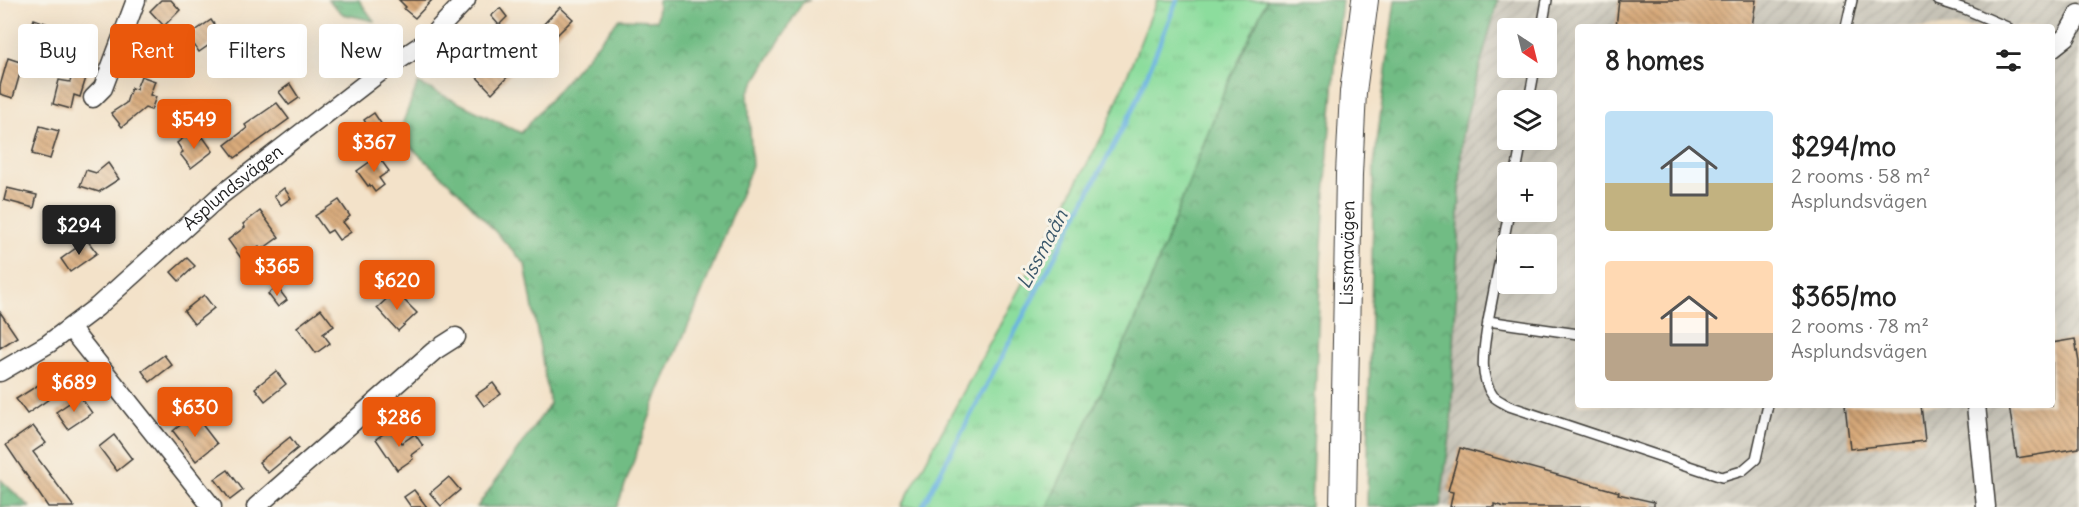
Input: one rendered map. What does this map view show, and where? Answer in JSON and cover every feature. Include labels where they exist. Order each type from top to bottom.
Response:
[{"type":"street","points":[[93,98],[103,88],[136,0]]},
{"type":"street","name":"Asplundsvägen","points":[[0,372],[48,344],[97,307],[220,195],[379,73],[426,42],[466,0]]},
{"type":"street","name":"Lissmavägen","points":[[1343,507],[1349,174],[1353,92],[1365,0]]},
{"type":"street","points":[[2060,44],[2079,14]]},
{"type":"street","points":[[70,328],[212,507]]},
{"type":"street","points":[[256,507],[434,351],[456,337]]},
{"type":"street","points":[[1976,408],[1986,507]]},
{"type":"lane","points":[[1544,18],[1547,0]]},
{"type":"lane","points":[[1847,24],[1852,0]]},
{"type":"lane","points":[[1937,0],[2000,24]]},
{"type":"lane","points":[[1507,222],[1488,321],[1483,363],[1487,384],[1494,398],[1509,406],[1722,477],[1742,471],[1756,459],[1767,408]]},
{"type":"lane","points":[[1488,321],[1575,334]]},
{"type":"shaded area","points":[[1498,0],[2079,0],[2079,507],[1440,507],[1451,429],[1462,133]]},
{"type":"green space","points":[[328,0],[359,0],[374,21],[343,14]]},
{"type":"green space","points":[[658,0],[810,0],[802,3],[748,93],[752,166],[695,310],[658,394],[617,507],[477,507],[550,404],[525,264],[459,192],[398,135],[418,83],[521,133],[619,19],[657,20]]},
{"type":"green space","points":[[1157,0],[1267,0],[1223,94],[1136,319],[1047,507],[901,507],[1105,131]]},
{"type":"green space","points":[[1267,0],[1342,0],[1325,190],[1311,507],[1047,507],[1136,319],[1223,94]]},
{"type":"green space","points":[[1395,0],[1498,0],[1462,133],[1451,429],[1440,507],[1367,507],[1374,166]]},
{"type":"green space","points":[[1,480],[30,507],[0,507]]},
{"type":"building","points":[[161,0],[171,0],[180,10],[166,24],[162,24],[150,11]]},
{"type":"building","points":[[399,0],[432,0],[415,18],[404,9],[406,7]]},
{"type":"building","points":[[1619,0],[1756,0],[1752,24],[1616,24]]},
{"type":"building","points":[[560,7],[573,19],[559,33],[559,24],[544,24]]},
{"type":"building","points":[[500,8],[507,17],[498,24],[491,16]]},
{"type":"building","points":[[34,19],[48,24],[32,24]]},
{"type":"building","points":[[211,20],[214,24],[207,24],[207,46],[199,52],[195,46],[195,31]]},
{"type":"building","points":[[8,58],[18,61],[19,78],[13,98],[0,94]]},
{"type":"building","points":[[71,78],[86,78],[80,97],[74,95],[71,109],[53,104],[59,80],[70,82]]},
{"type":"building","points":[[140,78],[155,81],[150,95],[156,97],[151,110],[145,108],[122,127],[111,113],[126,103],[131,88],[136,89]]},
{"type":"building","points":[[478,78],[506,78],[492,93]]},
{"type":"building","points":[[290,84],[299,98],[289,105],[279,92]]},
{"type":"building","points":[[277,103],[289,119],[235,158],[225,145],[247,128],[245,125]]},
{"type":"building","points":[[374,113],[382,125],[371,132],[364,120]]},
{"type":"building","points":[[40,126],[59,131],[50,159],[32,154]]},
{"type":"building","points":[[190,133],[196,142],[203,137],[213,151],[191,168],[180,154],[183,152],[177,143]]},
{"type":"building","points":[[378,156],[389,171],[379,178],[384,185],[375,192],[357,171]]},
{"type":"building","points":[[108,163],[119,179],[99,192],[80,186],[86,170],[96,173]]},
{"type":"building","points":[[7,188],[37,195],[34,208],[4,200]]},
{"type":"building","points":[[284,188],[291,198],[281,205],[274,196]]},
{"type":"building","points":[[339,200],[350,216],[343,222],[351,232],[339,240],[332,230],[327,233],[315,216]]},
{"type":"building","points":[[260,211],[279,237],[261,250],[259,246],[241,258],[228,240]]},
{"type":"building","points":[[87,240],[97,253],[70,272],[61,259]]},
{"type":"building","points":[[187,258],[195,266],[179,281],[171,272]]},
{"type":"building","points":[[277,287],[287,300],[278,307],[268,294]]},
{"type":"building","points":[[395,291],[417,313],[398,331],[377,308]]},
{"type":"building","points":[[204,295],[214,308],[194,324],[184,311]]},
{"type":"building","points":[[321,309],[334,326],[323,334],[330,343],[316,353],[297,327]]},
{"type":"building","points":[[0,312],[17,337],[0,348]]},
{"type":"building","points":[[2075,339],[2079,362],[2079,448],[2017,458],[2009,408],[2055,408],[2055,342]]},
{"type":"building","points":[[164,355],[172,365],[150,382],[142,371]]},
{"type":"building","points":[[276,371],[286,384],[265,401],[255,388]]},
{"type":"building","points":[[43,382],[52,397],[27,414],[16,399]]},
{"type":"building","points":[[493,383],[501,394],[484,406],[476,395]]},
{"type":"building","points":[[80,396],[92,413],[68,429],[56,412]]},
{"type":"building","points":[[1845,408],[1921,408],[1925,441],[1850,449]]},
{"type":"building","points":[[194,414],[217,444],[196,461],[173,431]]},
{"type":"building","points":[[33,426],[46,443],[33,452],[74,507],[48,507],[6,445]]},
{"type":"building","points":[[392,428],[402,443],[415,434],[423,446],[411,455],[413,459],[397,470],[376,439]]},
{"type":"building","points":[[114,435],[132,459],[117,471],[99,447]]},
{"type":"building","points":[[290,437],[298,448],[268,473],[259,462]]},
{"type":"building","points":[[1460,448],[1619,492],[1618,494],[1654,502],[1654,507],[1505,507],[1494,504],[1494,507],[1450,507],[1453,492],[1448,491]]},
{"type":"building","points":[[228,470],[243,490],[230,500],[215,479]]},
{"type":"building","points":[[449,477],[460,490],[441,506],[430,493]]},
{"type":"building","points":[[414,490],[427,507],[411,507],[404,497]]},
{"type":"waterway","name":"Lissmaån","points":[[922,507],[1135,105],[1177,0]]}]
